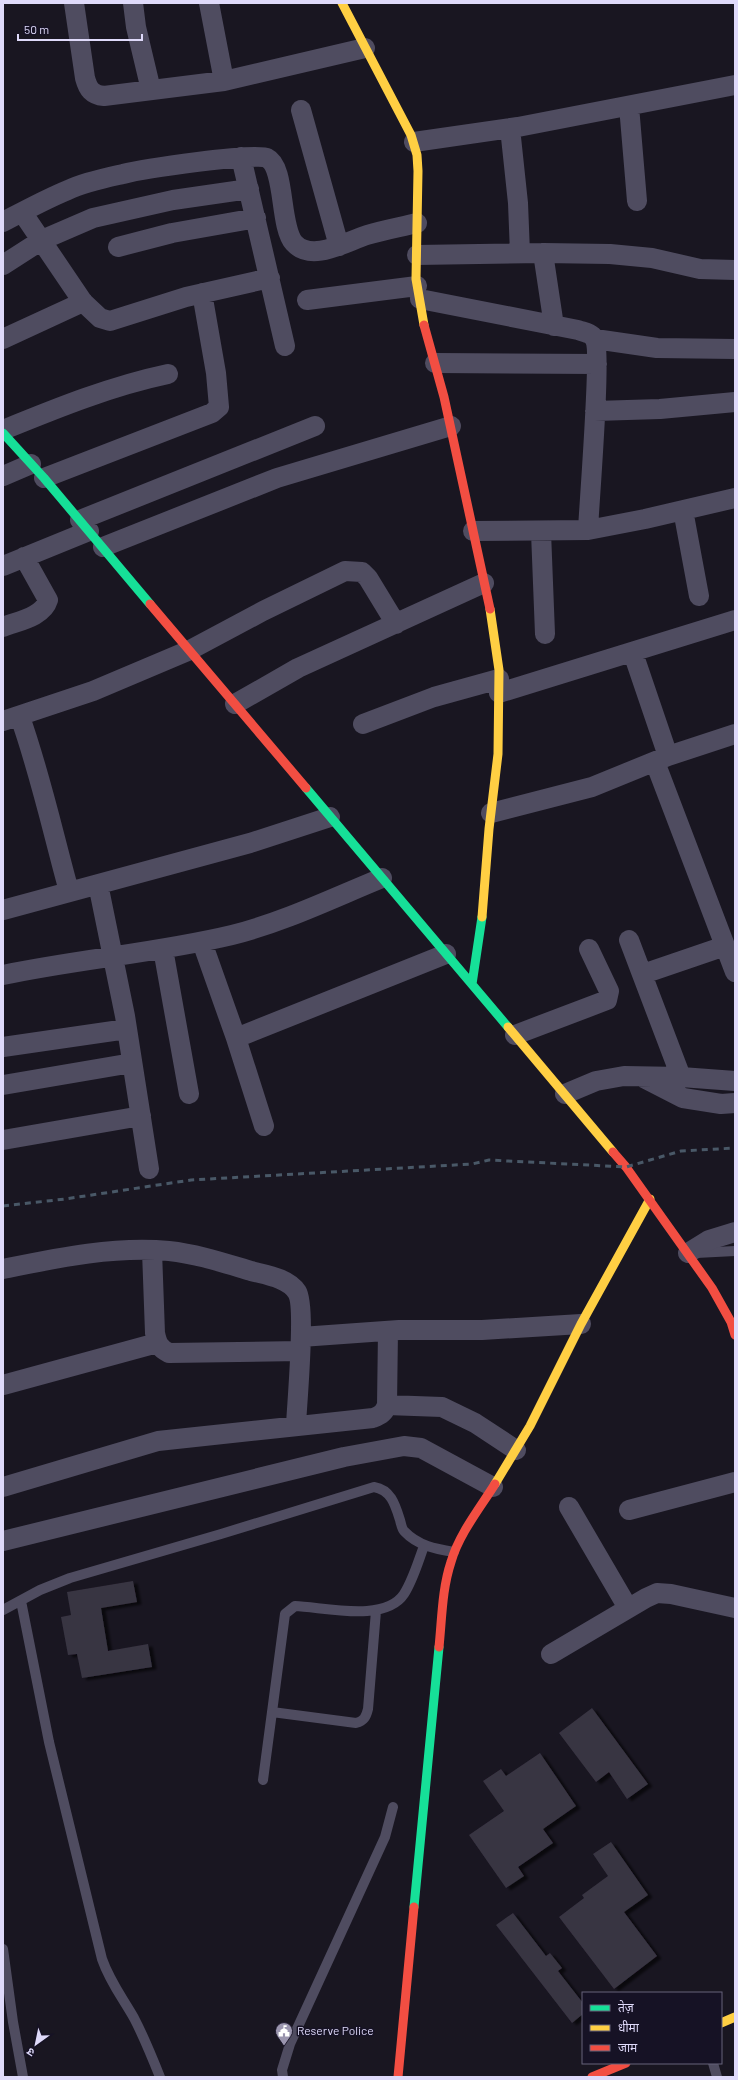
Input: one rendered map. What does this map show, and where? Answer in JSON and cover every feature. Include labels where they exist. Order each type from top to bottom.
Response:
[{"type":"street","points":[[74,3],[84,78],[88,87],[97,96],[224,81],[365,48]]},
{"type":"street","points":[[133,3],[136,27],[151,90]]},
{"type":"street","points":[[209,3],[224,81]]},
{"type":"street","points":[[342,3],[414,142],[418,171],[418,292],[424,326],[435,363],[450,426],[492,618],[499,686],[498,754],[491,813],[484,902],[472,984]]},
{"type":"street","points":[[414,142],[510,128],[735,85]]},
{"type":"street","points":[[629,106],[637,201]]},
{"type":"street","points":[[301,110],[339,246]]},
{"type":"street","points":[[510,128],[518,203],[520,253]]},
{"type":"street","points":[[3,222],[69,189],[124,173],[241,157],[267,157],[272,162],[277,173],[290,238],[295,244],[308,250],[326,250],[369,235],[417,223]]},
{"type":"street","points":[[241,157],[285,346]]},
{"type":"street","points":[[3,265],[42,240],[93,218],[172,200],[249,189]]},
{"type":"street","points":[[22,212],[83,302],[100,318],[110,320],[202,293],[270,278]]},
{"type":"street","points":[[118,247],[172,233],[256,218]]},
{"type":"street","points":[[417,255],[520,253],[610,254],[652,258],[700,268],[735,270]]},
{"type":"street","points":[[543,253],[554,326]]},
{"type":"street","points":[[308,300],[418,292],[554,326],[578,330],[595,339],[657,348],[735,349]]},
{"type":"street","points":[[3,476],[38,471],[212,413],[219,407],[216,373],[202,293]]},
{"type":"street","points":[[3,339],[83,302]]},
{"type":"street","points":[[588,530],[597,364],[597,346],[595,339]]},
{"type":"street","points":[[435,363],[597,364]]},
{"type":"street","points":[[3,430],[118,386],[168,374]]},
{"type":"street","points":[[595,411],[660,409],[735,402]]},
{"type":"street","points":[[3,566],[24,557],[84,525],[314,426]]},
{"type":"street","points":[[103,547],[277,478],[450,426]]},
{"type":"street","points":[[3,434],[38,471],[103,547],[626,1167],[712,1288],[731,1322],[735,1335]]},
{"type":"street","points":[[473,531],[541,532],[588,530],[645,519],[735,498]]},
{"type":"street","points":[[683,510],[699,596]]},
{"type":"street","points":[[541,532],[545,634]]},
{"type":"street","points":[[3,627],[39,613],[46,607],[48,600],[24,557]]},
{"type":"street","points":[[69,891],[41,789],[35,760],[12,719],[93,691],[190,650],[263,610],[345,571],[362,572],[368,578],[396,624]]},
{"type":"street","points":[[236,704],[298,668],[484,582]]},
{"type":"street","points":[[364,724],[439,695],[499,686],[634,653],[735,620]]},
{"type":"street","points":[[634,653],[662,759],[735,972]]},
{"type":"street","points":[[491,813],[592,787],[662,759],[735,734]]},
{"type":"street","points":[[3,910],[250,843],[330,817]]},
{"type":"street","points":[[3,975],[113,958],[202,942],[267,925],[382,878]]},
{"type":"street","points":[[98,884],[127,1029],[149,1169]]},
{"type":"street","points":[[629,940],[681,1077]]},
{"type":"street","points":[[202,942],[236,1038],[264,1126]]},
{"type":"street","points":[[643,974],[725,946]]},
{"type":"street","points":[[163,949],[189,1094]]},
{"type":"street","points":[[515,1035],[607,1000],[609,991],[589,949]]},
{"type":"street","points":[[236,1038],[446,954]]},
{"type":"street","points":[[3,1047],[127,1029]]},
{"type":"street","points":[[3,1085],[132,1063]]},
{"type":"street","points":[[565,1094],[596,1081],[624,1076],[681,1077],[735,1081]]},
{"type":"street","points":[[642,1077],[683,1098],[721,1104],[735,1103]]},
{"type":"street","points":[[3,1140],[141,1116]]},
{"type":"street","points":[[398,2077],[445,1583],[454,1552],[530,1426],[581,1324],[650,1199]]},
{"type":"street","points":[[688,1253],[709,1240],[735,1232]]},
{"type":"street","points":[[3,1268],[66,1257],[127,1251],[152,1251],[199,1256],[276,1278],[288,1284],[297,1292],[300,1299],[300,1344],[296,1425]]},
{"type":"street","points":[[152,1251],[157,1343],[162,1349],[169,1353],[300,1344],[388,1331],[482,1330],[581,1324]]},
{"type":"street","points":[[3,1487],[158,1442],[296,1425],[374,1418],[384,1411],[387,1405],[388,1331]]},
{"type":"street","points":[[3,1385],[157,1343]]},
{"type":"street","points":[[387,1405],[442,1407],[476,1423],[516,1450]]},
{"type":"street","points":[[3,1541],[344,1457],[404,1446],[421,1448],[493,1487]]},
{"type":"street","points":[[629,1510],[735,1482]]},
{"type":"street","points":[[569,1507],[628,1608]]},
{"type":"street","points":[[551,1654],[628,1608],[657,1593],[671,1594],[735,1608]]},
{"type":"street","points":[[722,2023],[735,2017]]},
{"type":"street","points":[[592,2077],[624,2064]]},
{"type":"lane","points":[[688,1253],[735,1251]]},
{"type":"lane","points":[[3,1610],[70,1578],[374,1487],[384,1488],[390,1495],[403,1530],[424,1546],[454,1552]]},
{"type":"lane","points":[[263,1780],[284,1614],[295,1606],[376,1611],[387,1609],[404,1595],[424,1546]]},
{"type":"lane","points":[[21,1601],[51,1749],[102,1959],[109,1979],[122,1998],[146,2043],[160,2077]]},
{"type":"lane","points":[[272,1712],[356,1724],[362,1722],[366,1717],[368,1709],[376,1611]]},
{"type":"lane","points":[[283,2077],[282,2070],[290,2044],[385,1837],[393,1807]]},
{"type":"lane","points":[[3,1949],[13,2022],[23,2077]]},
{"type":"lane","points":[[713,2064],[717,2077]]},
{"type":"building","points":[[133,1581],[137,1602],[101,1608],[108,1651],[148,1644],[152,1667],[82,1678],[77,1654],[68,1655],[61,1617],[71,1615],[67,1592]]},
{"type":"building","points":[[592,1708],[648,1784],[627,1799],[609,1772],[596,1782],[559,1733]]},
{"type":"building","points":[[540,1753],[576,1806],[543,1829],[553,1843],[518,1867],[524,1876],[506,1888],[469,1835],[504,1811],[483,1781],[501,1769],[506,1776]]},
{"type":"building","points":[[611,1842],[648,1895],[624,1912],[657,1956],[614,1989],[559,1917],[584,1898],[582,1895],[608,1876],[593,1854]]},
{"type":"building","points":[[513,1913],[546,1956],[550,1953],[562,1968],[558,1971],[582,2002],[582,2015],[572,2023],[496,1925]]},
{"type":"railway","points":[[3,1206],[65,1199],[191,1180],[472,1164],[489,1160],[626,1167],[681,1151],[735,1148]]},
{"type":"traffic: fast","points":[[3,433],[44,478],[150,604]]},
{"type":"traffic: fast","points":[[306,788],[508,1027]]},
{"type":"traffic: fast","points":[[472,984],[482,917]]},
{"type":"traffic: fast","points":[[414,1907],[439,1647]]},
{"type":"traffic: slow","points":[[342,3],[411,135],[417,155],[416,279],[424,325]]},
{"type":"traffic: slow","points":[[482,917],[489,829],[498,754],[499,670],[490,609]]},
{"type":"traffic: slow","points":[[508,1027],[613,1152]]},
{"type":"traffic: slow","points":[[495,1484],[530,1426],[581,1324],[650,1199]]},
{"type":"traffic: slow","points":[[722,2023],[735,2017]]},
{"type":"traffic: jam","points":[[424,325],[444,397],[490,609]]},
{"type":"traffic: jam","points":[[150,604],[306,788]]},
{"type":"traffic: jam","points":[[613,1152],[626,1167],[712,1288],[731,1322],[735,1335]]},
{"type":"traffic: jam","points":[[439,1647],[448,1572],[464,1531],[495,1484]]},
{"type":"traffic: jam","points":[[398,2077],[414,1907]]},
{"type":"traffic: jam","points":[[592,2077],[624,2064]]},
{"type":"place","name":"Reserve Police","points":[[284,2046]]}]
